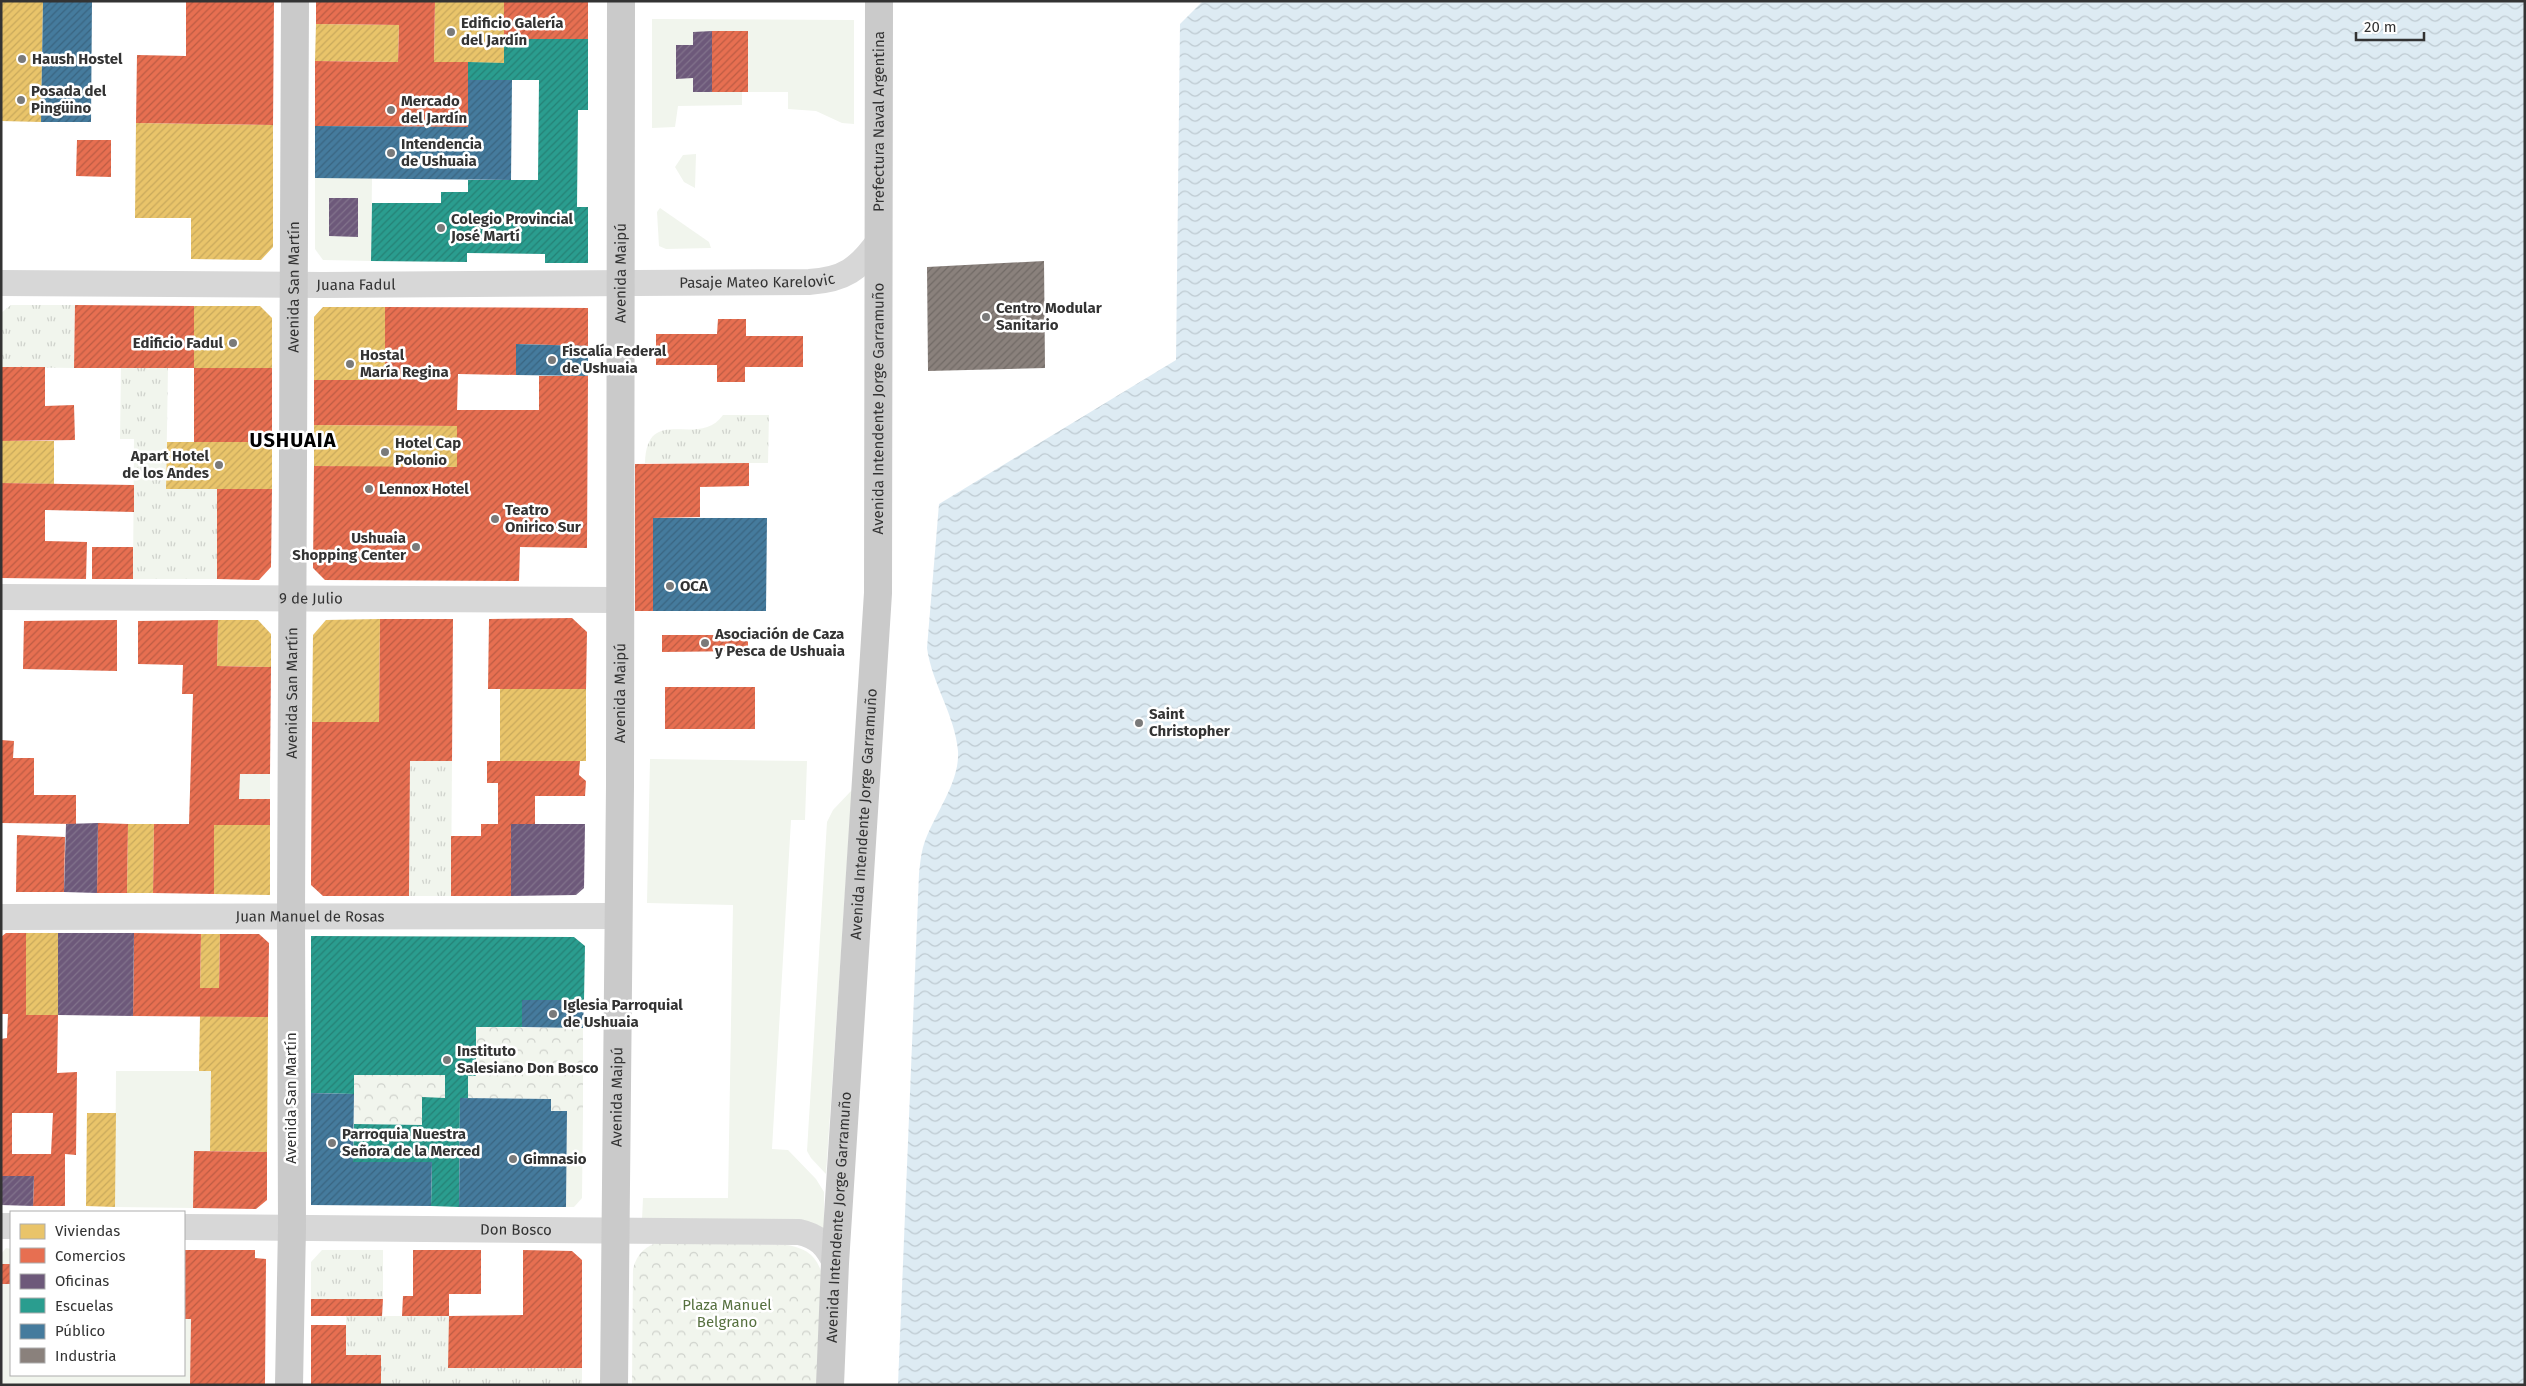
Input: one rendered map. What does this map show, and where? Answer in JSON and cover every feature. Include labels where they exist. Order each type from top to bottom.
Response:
[{"type":"main road","name":"Avenida San Martín","points":[[289,1385],[292,1228],[290,916],[295,1]]},
{"type":"main road","name":"Avenida Maipú","points":[[614,1385],[619,916],[622,1]]},
{"type":"main road","name":"Prefectura Naval Argentina","points":[[879,1],[879,241]]},
{"type":"main road","name":"Avenida Intendente Jorge Garramuño","points":[[830,1385],[835,1263],[878,593],[879,241]]},
{"type":"street","name":"Pasaje Mateo Karelovic","points":[[620,283],[828,281],[856,268],[867,258],[879,241]]},
{"type":"street","name":"Juana Fadul","points":[[1,283],[294,285],[620,283]]},
{"type":"street","name":"9 de Julio","points":[[1,597],[620,600]]},
{"type":"street","name":"Juan Manuel de Rosas","points":[[1,917],[619,916]]},
{"type":"street","name":"Don Bosco","points":[[185,1227],[799,1232],[811,1234],[821,1241],[835,1263]]},
{"type":"green space","points":[[652,19],[854,20],[854,124],[842,123],[816,111],[788,109],[788,92],[742,92],[742,105],[678,106],[675,127],[652,128]]},
{"type":"green space","points":[[696,154],[695,188],[684,182],[675,167],[683,155]]},
{"type":"green space","points":[[315,178],[372,178],[371,261],[323,260],[315,249]]},
{"type":"green space","points":[[660,208],[709,242],[711,248],[666,249],[659,246],[657,212]]},
{"type":"green space","points":[[11,305],[75,305],[74,368],[1,367],[1,313]]},
{"type":"green space","points":[[121,368],[168,368],[166,489],[217,489],[217,579],[133,579],[134,439],[120,439]]},
{"type":"green space","points":[[723,415],[769,415],[768,463],[645,463],[648,445],[655,435],[664,430],[701,429],[713,425]]},
{"type":"green space","points":[[650,759],[807,761],[805,820],[791,820],[772,1149],[788,1150],[816,1179],[824,1192],[824,1234],[642,1220],[643,1198],[728,1198],[733,905],[647,903]]},
{"type":"green space","points":[[410,761],[452,761],[451,896],[409,896]]},
{"type":"green space","points":[[240,774],[270,774],[270,799],[239,799]]},
{"type":"green space","points":[[852,790],[826,1174],[807,1151],[827,822],[833,810]]},
{"type":"green space","points":[[476,1027],[583,1028],[583,1111],[551,1111],[551,1099],[468,1098],[468,1076],[476,1075]]},
{"type":"green space","points":[[116,1071],[211,1071],[210,1151],[193,1208],[115,1207]]},
{"type":"green space","points":[[354,1075],[445,1075],[445,1098],[422,1098],[422,1125],[354,1124]]},
{"type":"green space","points":[[567,1111],[583,1111],[582,1198],[574,1207],[566,1207]]},
{"type":"green space","name":"Plaza Manuel Belgrano","points":[[661,1242],[787,1245],[804,1250],[812,1256],[821,1271],[817,1385],[632,1385],[633,1269],[637,1258],[643,1251],[651,1245]]},
{"type":"green space","points":[[6,1248],[10,1249],[10,1376],[185,1376],[185,1319],[191,1319],[190,1385],[1,1385],[1,1254]]},
{"type":"green space","points":[[322,1250],[383,1250],[383,1299],[311,1299],[311,1262]]},
{"type":"green space","points":[[346,1316],[449,1316],[449,1368],[582,1368],[582,1385],[381,1385],[346,1355]]},
{"type":"water","points":[[1203,1],[2525,1],[2525,1385],[898,1385],[919,874],[924,844],[951,787],[958,763],[958,751],[953,725],[934,674],[927,648],[939,504],[1176,360],[1180,24]]},
{"type":"building: Viviendas","points":[[1,1],[43,1],[41,122],[1,121]]},
{"type":"building: Viviendas","points":[[435,1],[504,1],[504,63],[434,62]]},
{"type":"building: Viviendas","points":[[316,24],[399,25],[398,62],[315,61]]},
{"type":"building: Viviendas","points":[[136,123],[273,125],[273,247],[261,260],[191,259],[191,218],[135,218]]},
{"type":"building: Viviendas","name":"Edificio Fadul","points":[[194,306],[260,306],[272,318],[272,368],[194,368]]},
{"type":"building: Viviendas","points":[[323,307],[385,307],[385,380],[314,380],[314,317]]},
{"type":"building: Viviendas","name":"Hotel Cap Polonio","points":[[314,425],[457,426],[457,467],[403,466],[403,512],[334,512],[335,466],[314,466]]},
{"type":"building: Viviendas","points":[[1,441],[54,441],[54,484],[1,483]]},
{"type":"building: Viviendas","name":"Apart Hotel de los Andes","points":[[167,442],[272,442],[272,489],[166,489]]},
{"type":"building: Viviendas","points":[[380,619],[379,722],[312,722],[313,635],[326,620]]},
{"type":"building: Viviendas","points":[[218,620],[258,620],[271,634],[271,667],[217,666]]},
{"type":"building: Viviendas","points":[[500,689],[586,689],[586,761],[500,761]]},
{"type":"building: Viviendas","points":[[128,824],[154,824],[153,893],[127,893]]},
{"type":"building: Viviendas","points":[[214,825],[270,825],[270,895],[214,894]]},
{"type":"building: Viviendas","points":[[26,933],[58,933],[58,1015],[26,1015]]},
{"type":"building: Viviendas","points":[[201,934],[220,934],[219,988],[200,988]]},
{"type":"building: Viviendas","points":[[200,1016],[268,1017],[267,1152],[210,1151],[211,1071],[199,1071]]},
{"type":"building: Viviendas","points":[[87,1113],[116,1113],[115,1207],[86,1206]]},
{"type":"building: Comercios","points":[[186,1],[274,1],[273,125],[136,123],[137,55],[186,56]]},
{"type":"building: Comercios","name":"Mercado del Jardín","points":[[316,1],[435,1],[434,62],[468,62],[468,127],[315,126],[315,61],[398,62],[399,25],[316,24]]},
{"type":"building: Comercios","points":[[504,1],[588,1],[588,39],[504,39]]},
{"type":"building: Comercios","points":[[712,31],[748,31],[748,92],[712,92]]},
{"type":"building: Comercios","points":[[77,140],[111,140],[111,177],[76,176]]},
{"type":"building: Comercios","points":[[75,305],[194,306],[194,368],[74,368]]},
{"type":"building: Comercios","points":[[385,307],[588,308],[588,346],[516,344],[516,375],[458,374],[457,410],[539,410],[539,376],[588,376],[587,548],[520,547],[519,581],[325,580],[313,568],[314,466],[457,467],[457,426],[314,425],[314,380],[385,380]]},
{"type":"building: Comercios","points":[[718,319],[746,319],[746,336],[803,336],[803,367],[745,367],[745,382],[717,382],[717,365],[656,365],[656,334],[717,334]]},
{"type":"building: Comercios","points":[[1,367],[45,367],[45,406],[74,405],[75,440],[1,441]]},
{"type":"building: Comercios","points":[[194,368],[272,368],[272,442],[194,442]]},
{"type":"building: Comercios","points":[[749,463],[749,486],[700,487],[700,517],[653,518],[653,611],[635,611],[635,464]]},
{"type":"building: Comercios","points":[[1,483],[134,485],[134,512],[45,510],[45,541],[87,542],[86,579],[1,578]]},
{"type":"building: Comercios","points":[[217,489],[272,489],[271,567],[259,580],[217,579]]},
{"type":"building: Comercios","points":[[92,547],[133,547],[133,579],[92,579]]},
{"type":"building: Comercios","points":[[572,618],[587,632],[586,689],[488,689],[489,619]]},
{"type":"building: Comercios","points":[[380,619],[453,619],[452,761],[410,761],[409,896],[323,896],[311,885],[312,722],[379,722]]},
{"type":"building: Comercios","points":[[117,620],[117,671],[23,669],[24,621]]},
{"type":"building: Comercios","points":[[218,620],[217,666],[271,667],[270,774],[240,774],[239,799],[270,799],[270,825],[214,825],[214,894],[153,893],[154,824],[189,824],[193,694],[182,694],[183,665],[138,664],[138,621]]},
{"type":"building: Comercios","name":"Asociación de Caza y Pesca de Ushuaia","points":[[662,635],[748,635],[748,651],[662,652]]},
{"type":"building: Comercios","points":[[665,687],[755,687],[755,729],[665,729]]},
{"type":"building: Comercios","points":[[1,740],[14,741],[13,758],[34,758],[34,795],[76,795],[76,824],[1,823]]},
{"type":"building: Comercios","points":[[487,761],[580,761],[579,775],[586,781],[585,796],[535,796],[535,824],[511,824],[511,896],[451,896],[451,836],[481,836],[481,824],[498,824],[498,783],[487,783]]},
{"type":"building: Comercios","points":[[98,823],[128,824],[127,893],[97,893]]},
{"type":"building: Comercios","points":[[17,835],[65,837],[64,892],[16,892]]},
{"type":"building: Comercios","points":[[6,933],[26,933],[26,1015],[58,1015],[57,1073],[77,1072],[76,1155],[65,1154],[65,1206],[33,1206],[34,1176],[1,1176],[1,1039],[7,1038],[8,1014],[1,1014],[1,937]],"holes":[[[12,1113],[53,1113],[51,1154],[12,1154]]]},
{"type":"building: Comercios","points":[[134,933],[201,934],[200,988],[219,988],[220,934],[259,934],[269,943],[268,1017],[133,1016]]},
{"type":"building: Comercios","points":[[194,1151],[267,1152],[267,1200],[256,1209],[193,1208]]},
{"type":"building: Comercios","points":[[185,1250],[255,1250],[255,1258],[266,1259],[265,1385],[190,1385],[191,1319],[185,1319]]},
{"type":"building: Comercios","points":[[413,1250],[481,1250],[481,1294],[449,1294],[449,1316],[402,1316],[403,1296],[413,1296]]},
{"type":"building: Comercios","points":[[523,1250],[572,1251],[582,1260],[582,1368],[448,1368],[449,1316],[523,1315]]},
{"type":"building: Comercios","points":[[2,1264],[10,1264],[10,1284],[2,1284]]},
{"type":"building: Comercios","points":[[311,1299],[383,1299],[382,1316],[311,1316]]},
{"type":"building: Comercios","points":[[311,1325],[346,1325],[346,1355],[381,1355],[381,1385],[311,1385]]},
{"type":"building: Oficinas","points":[[712,31],[712,92],[693,92],[693,78],[676,79],[676,45],[693,45],[693,32]]},
{"type":"building: Oficinas","points":[[329,198],[358,198],[358,237],[329,236]]},
{"type":"building: Oficinas","points":[[98,823],[97,893],[64,892],[66,824]]},
{"type":"building: Oficinas","points":[[511,824],[585,824],[584,888],[576,895],[511,896]]},
{"type":"building: Oficinas","points":[[58,933],[134,933],[133,1016],[58,1015]]},
{"type":"building: Oficinas","points":[[1,1176],[34,1176],[33,1206],[1,1205]]},
{"type":"building: Escuelas","points":[[504,39],[588,39],[588,110],[578,110],[577,207],[588,207],[588,263],[545,263],[545,254],[467,253],[467,262],[371,261],[372,203],[441,203],[441,192],[468,192],[468,180],[538,180],[539,80],[468,80],[468,62],[504,63]]},
{"type":"building: Escuelas","name":"Instituto Salesiano Don Bosco","points":[[311,936],[574,937],[585,946],[584,1000],[522,1000],[522,1027],[476,1027],[476,1076],[468,1076],[468,1098],[460,1098],[459,1207],[431,1206],[432,1162],[353,1162],[354,1124],[422,1125],[422,1097],[445,1098],[445,1075],[354,1075],[354,1094],[311,1093]]},
{"type":"building: Público","points":[[43,1],[92,1],[91,122],[41,122]]},
{"type":"building: Público","name":"Intendencia de Ushuaia","points":[[468,80],[512,80],[511,180],[315,178],[315,126],[468,127]]},
{"type":"building: Público","name":"Fiscalía Federal de Ushuaia","points":[[516,344],[588,346],[588,376],[516,375]]},
{"type":"building: Público","points":[[653,518],[767,518],[766,611],[653,611]]},
{"type":"building: Público","name":"Iglesia Parroquial de Ushuaia","points":[[522,1000],[584,1000],[583,1028],[522,1027]]},
{"type":"building: Público","name":"Parroquia Nuestra Señora de la Merced","points":[[311,1093],[354,1094],[353,1162],[432,1162],[431,1206],[311,1205]]},
{"type":"building: Público","name":"Gimnasio","points":[[460,1098],[551,1099],[551,1111],[567,1111],[566,1207],[459,1207]]},
{"type":"building: Industria","name":"Centro Modular Sanitario","points":[[1044,261],[1045,368],[928,371],[927,267]]},
{"type":"place","name":"Edificio Galería del Jardín","points":[[451,32]]},
{"type":"place","name":"Haush Hostel","points":[[22,59]]},
{"type":"place","name":"Posada del Pingüino","points":[[21,100]]},
{"type":"place","name":"Mercado del Jardín","points":[[391,110]]},
{"type":"place","name":"Intendencia de Ushuaia","points":[[391,153]]},
{"type":"place","name":"Colegio Provincial José Martí","points":[[441,228]]},
{"type":"place","name":"Centro Modular Sanitario","points":[[986,317]]},
{"type":"place","name":"Edificio Fadul","points":[[233,343]]},
{"type":"place","name":"Fiscalía Federal de Ushuaia","points":[[552,360]]},
{"type":"place","name":"Hostal María Regina","points":[[350,364]]},
{"type":"place","name":"Hotel Cap Polonio","points":[[385,452]]},
{"type":"place","name":"Apart Hotel de los Andes","points":[[219,465]]},
{"type":"place","name":"Lennox Hotel","points":[[369,489]]},
{"type":"place","name":"Teatro Onirico Sur","points":[[495,519]]},
{"type":"place","name":"Ushuaia Shopping Center","points":[[416,547]]},
{"type":"place","name":"OCA","points":[[670,586]]},
{"type":"place","name":"Asociación de Caza y Pesca de Ushuaia","points":[[705,643]]},
{"type":"place","name":"Saint Christopher","points":[[1139,723]]},
{"type":"place","name":"Iglesia Parroquial de Ushuaia","points":[[553,1014]]},
{"type":"place","name":"Instituto Salesiano Don Bosco","points":[[447,1060]]},
{"type":"place","name":"Parroquia Nuestra Señora de la Merced","points":[[332,1143]]},
{"type":"place","name":"Gimnasio","points":[[513,1159]]},
{"type":"district","name":"USHUAIA","points":[[293,440]]}]
